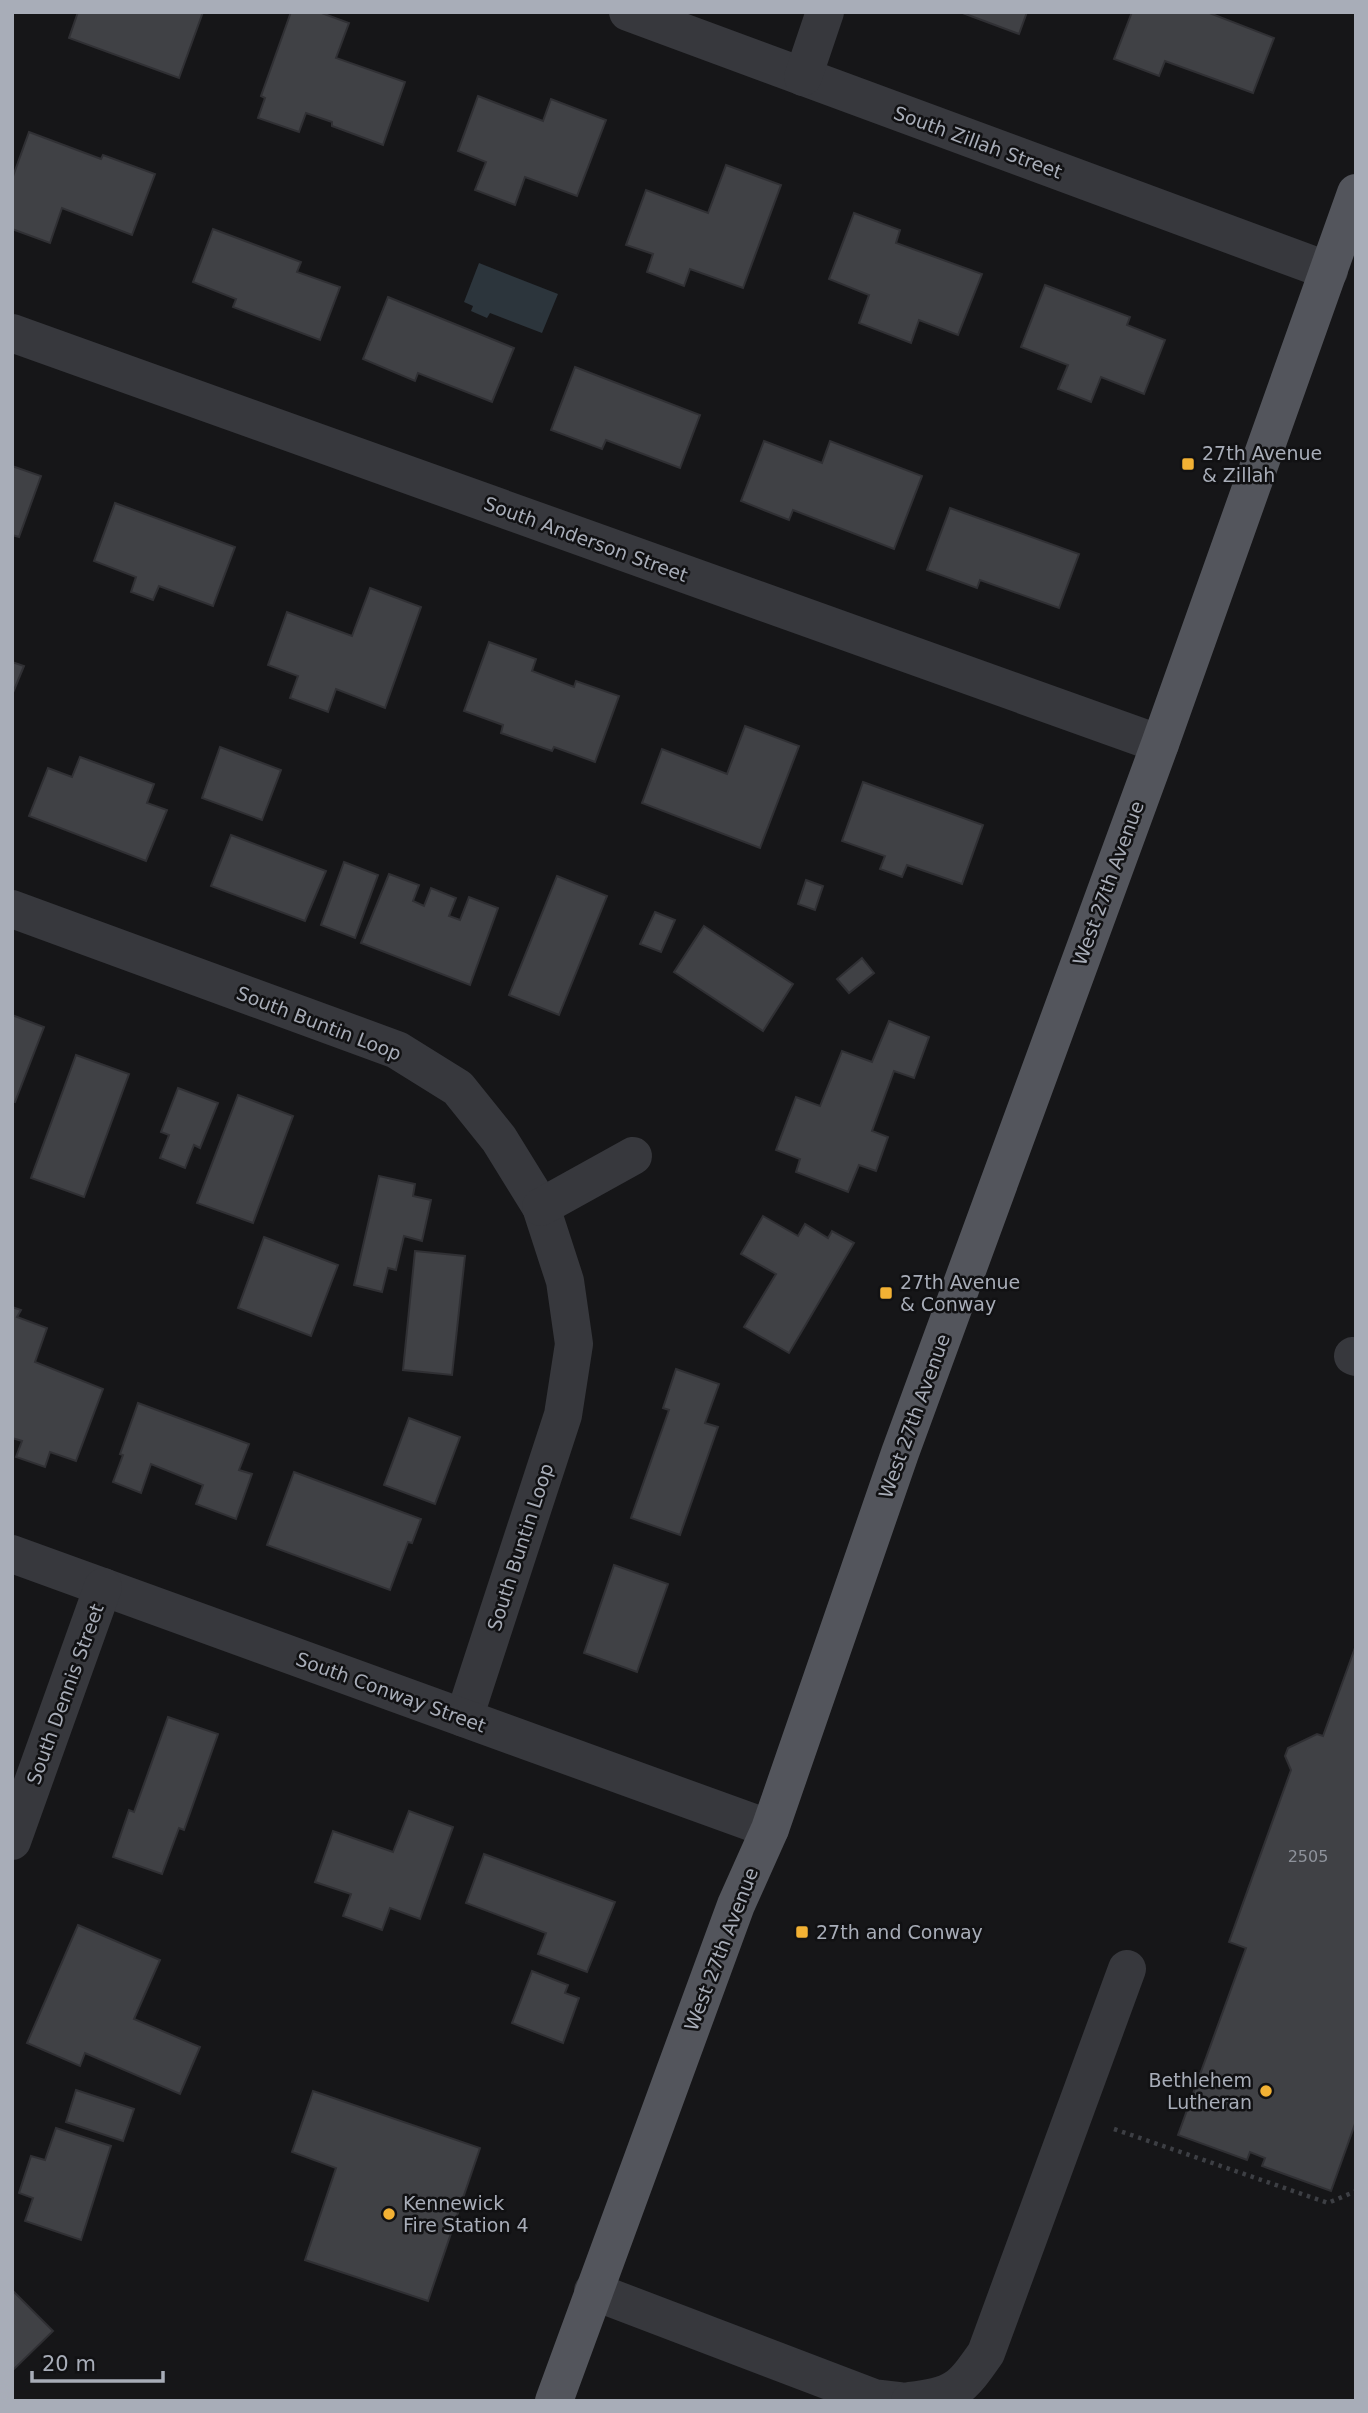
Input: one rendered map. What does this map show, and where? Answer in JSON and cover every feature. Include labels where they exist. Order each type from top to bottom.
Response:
[{"type":"main road","name":"West 27th Avenue","points":[[554,2401],[736,1905],[770,1829],[905,1441],[1160,744],[1356,193]]},
{"type":"street","name":"South Zillah Street","points":[[628,12],[1329,271]]},
{"type":"street","points":[[803,77],[825,12]]},
{"type":"street","name":"South Anderson Street","points":[[12,333],[1160,744]]},
{"type":"street","name":"South Buntin Loop","points":[[12,909],[397,1050],[458,1088],[499,1139],[541,1207],[565,1282],[574,1344],[563,1415],[464,1718]]},
{"type":"street","points":[[541,1207],[633,1156]]},
{"type":"street","name":"South Conway Street","points":[[12,1554],[770,1829]]},
{"type":"street","name":"South Dennis Street","points":[[12,1841],[103,1587]]},
{"type":"street","points":[[910,2401],[938,2398],[965,2383],[986,2353],[1127,1969]]},
{"type":"street","points":[[593,2291],[874,2398],[900,2401]]},
{"type":"path","points":[[1073,2115],[1328,2203],[1356,2191]]},
{"type":"shaded area","points":[[479,263],[558,294],[542,333],[490,313],[487,318],[471,311],[473,306],[464,302]]},
{"type":"building","points":[[78,12],[203,12],[179,78],[69,38]]},
{"type":"building","points":[[291,12],[319,12],[349,23],[336,58],[405,82],[383,145],[306,113],[299,132],[258,118],[265,98],[261,96]]},
{"type":"building","points":[[960,12],[1027,12],[1019,34]]},
{"type":"building","points":[[1132,12],[1207,12],[1274,38],[1253,93],[1165,61],[1159,76],[1114,59]]},
{"type":"building","points":[[478,96],[543,121],[551,99],[606,120],[577,196],[525,177],[515,205],[475,190],[486,162],[458,151]]},
{"type":"building","points":[[29,132],[101,159],[103,155],[155,174],[132,235],[62,208],[50,243],[12,229],[12,179]]},
{"type":"building","points":[[726,165],[781,185],[743,288],[690,269],[684,286],[647,272],[653,254],[626,245],[646,190],[708,213]]},
{"type":"building","points":[[854,213],[900,230],[896,243],[982,274],[958,335],[919,320],[911,343],[859,323],[869,295],[829,279]]},
{"type":"building","points":[[213,229],[301,262],[297,272],[340,287],[320,340],[233,307],[236,299],[193,282]]},
{"type":"building","points":[[1045,285],[1130,317],[1127,325],[1165,340],[1144,394],[1101,377],[1091,402],[1058,389],[1068,365],[1021,347]]},
{"type":"building","points":[[388,297],[514,348],[492,402],[418,373],[415,381],[363,359]]},
{"type":"building","points":[[575,367],[700,415],[680,468],[606,440],[602,449],[551,430]]},
{"type":"building","points":[[764,441],[822,463],[830,441],[922,476],[894,549],[793,510],[789,520],[741,501]]},
{"type":"building","points":[[12,466],[41,476],[19,537],[12,535]]},
{"type":"building","points":[[115,503],[235,547],[213,606],[159,586],[153,600],[131,592],[136,577],[94,561]]},
{"type":"building","points":[[950,508],[1079,554],[1059,608],[980,580],[977,588],[927,570]]},
{"type":"building","points":[[370,588],[421,607],[385,708],[336,689],[328,712],[290,698],[298,676],[268,665],[287,612],[352,636]]},
{"type":"building","points":[[489,642],[536,659],[532,671],[574,687],[576,681],[619,696],[595,762],[554,747],[552,751],[501,733],[503,725],[464,711]]},
{"type":"building","points":[[12,662],[24,666],[12,695]]},
{"type":"building","points":[[745,726],[799,746],[760,848],[642,803],[662,749],[727,774]]},
{"type":"building","points":[[220,747],[281,770],[262,820],[202,798]]},
{"type":"building","points":[[80,757],[154,784],[147,803],[167,810],[146,861],[29,816],[48,768],[72,777]]},
{"type":"building","points":[[863,782],[983,825],[962,884],[907,865],[902,877],[880,869],[885,856],[842,841]]},
{"type":"building","points":[[231,835],[326,871],[305,921],[211,886]]},
{"type":"building","points":[[344,862],[378,875],[355,938],[321,925]]},
{"type":"building","points":[[389,874],[419,885],[413,901],[424,906],[431,888],[456,898],[449,916],[460,920],[469,897],[498,908],[470,985],[361,943]]},
{"type":"building","points":[[557,876],[607,896],[559,1015],[509,995]]},
{"type":"building","points":[[806,880],[823,886],[815,910],[798,904]]},
{"type":"building","points":[[655,912],[675,920],[661,952],[640,944]]},
{"type":"building","points":[[704,926],[793,984],[763,1031],[674,972]]},
{"type":"building","points":[[862,958],[874,973],[849,993],[837,979]]},
{"type":"building","points":[[12,1015],[44,1027],[15,1102],[12,1101]]},
{"type":"building","points":[[889,1021],[929,1037],[914,1078],[894,1071],[872,1131],[888,1137],[876,1171],[859,1165],[848,1192],[796,1172],[800,1159],[776,1150],[796,1097],[820,1106],[842,1051],[872,1062]]},
{"type":"building","points":[[76,1055],[129,1074],[84,1197],[31,1178]]},
{"type":"building","points":[[178,1088],[218,1103],[200,1148],[194,1145],[185,1168],[160,1158],[169,1135],[161,1132]]},
{"type":"building","points":[[238,1095],[293,1116],[253,1223],[197,1203]]},
{"type":"building","points":[[379,1176],[415,1184],[413,1196],[431,1200],[422,1241],[404,1236],[396,1270],[388,1268],[382,1292],[354,1285]]},
{"type":"building","points":[[763,1216],[798,1236],[805,1224],[828,1238],[832,1231],[854,1243],[789,1353],[744,1327],[776,1274],[741,1254]]},
{"type":"building","points":[[264,1237],[338,1265],[311,1336],[238,1308]]},
{"type":"building","points":[[415,1251],[465,1256],[452,1375],[403,1370]]},
{"type":"building","points":[[12,1307],[21,1310],[17,1317],[47,1328],[35,1362],[103,1389],[76,1461],[50,1452],[45,1467],[16,1457],[22,1441],[12,1438]]},
{"type":"building","points":[[676,1369],[719,1384],[705,1423],[718,1427],[680,1535],[631,1518],[669,1410],[663,1408]]},
{"type":"building","points":[[138,1403],[249,1444],[239,1470],[252,1474],[236,1519],[196,1504],[203,1485],[151,1464],[141,1493],[113,1482]]},
{"type":"building","points":[[409,1418],[460,1437],[435,1504],[384,1485]]},
{"type":"building","points":[[294,1472],[421,1519],[412,1543],[408,1542],[390,1590],[267,1545]]},
{"type":"building","points":[[614,1565],[668,1584],[637,1672],[584,1653]]},
{"type":"building","points":[[1356,1645],[1356,2121],[1331,2191],[1262,2166],[1265,2158],[1250,2152],[1247,2160],[1178,2135],[1246,1948],[1229,1942],[1291,1770],[1285,1756],[1288,1748],[1317,1734],[1323,1736]]},
{"type":"building","points":[[168,1717],[218,1734],[184,1830],[179,1828],[162,1874],[113,1857],[129,1810],[134,1812]]},
{"type":"building","points":[[409,1811],[453,1827],[420,1919],[390,1908],[382,1930],[343,1916],[351,1894],[315,1882],[333,1831],[393,1852]]},
{"type":"building","points":[[484,1854],[615,1902],[587,1972],[538,1954],[546,1933],[466,1903]]},
{"type":"building","points":[[78,1925],[160,1960],[134,2019],[200,2047],[180,2094],[85,2053],[80,2066],[27,2043]]},
{"type":"building","points":[[532,1971],[568,1985],[565,1993],[579,1998],[563,2043],[512,2023]]},
{"type":"building","points":[[76,2090],[134,2109],[123,2141],[66,2122]]},
{"type":"building","name":"Kennewick Fire Station 4","points":[[313,2091],[480,2148],[428,2301],[305,2260],[336,2168],[292,2152]]},
{"type":"building","points":[[56,2128],[111,2146],[81,2240],[25,2221],[33,2198],[19,2193],[31,2156],[45,2160]]},
{"type":"building","points":[[12,2290],[53,2331],[12,2371]]},
{"type":"place","name":"27th Avenue & Zillah","points":[[1188,464]]},
{"type":"place","name":"27th Avenue & Conway","points":[[886,1293]]},
{"type":"place","name":"27th and Conway","points":[[802,1932]]},
{"type":"place","name":"Bethlehem Lutheran","points":[[1266,2091]]},
{"type":"place","name":"Kennewick Fire Station 4","points":[[389,2214]]}]
